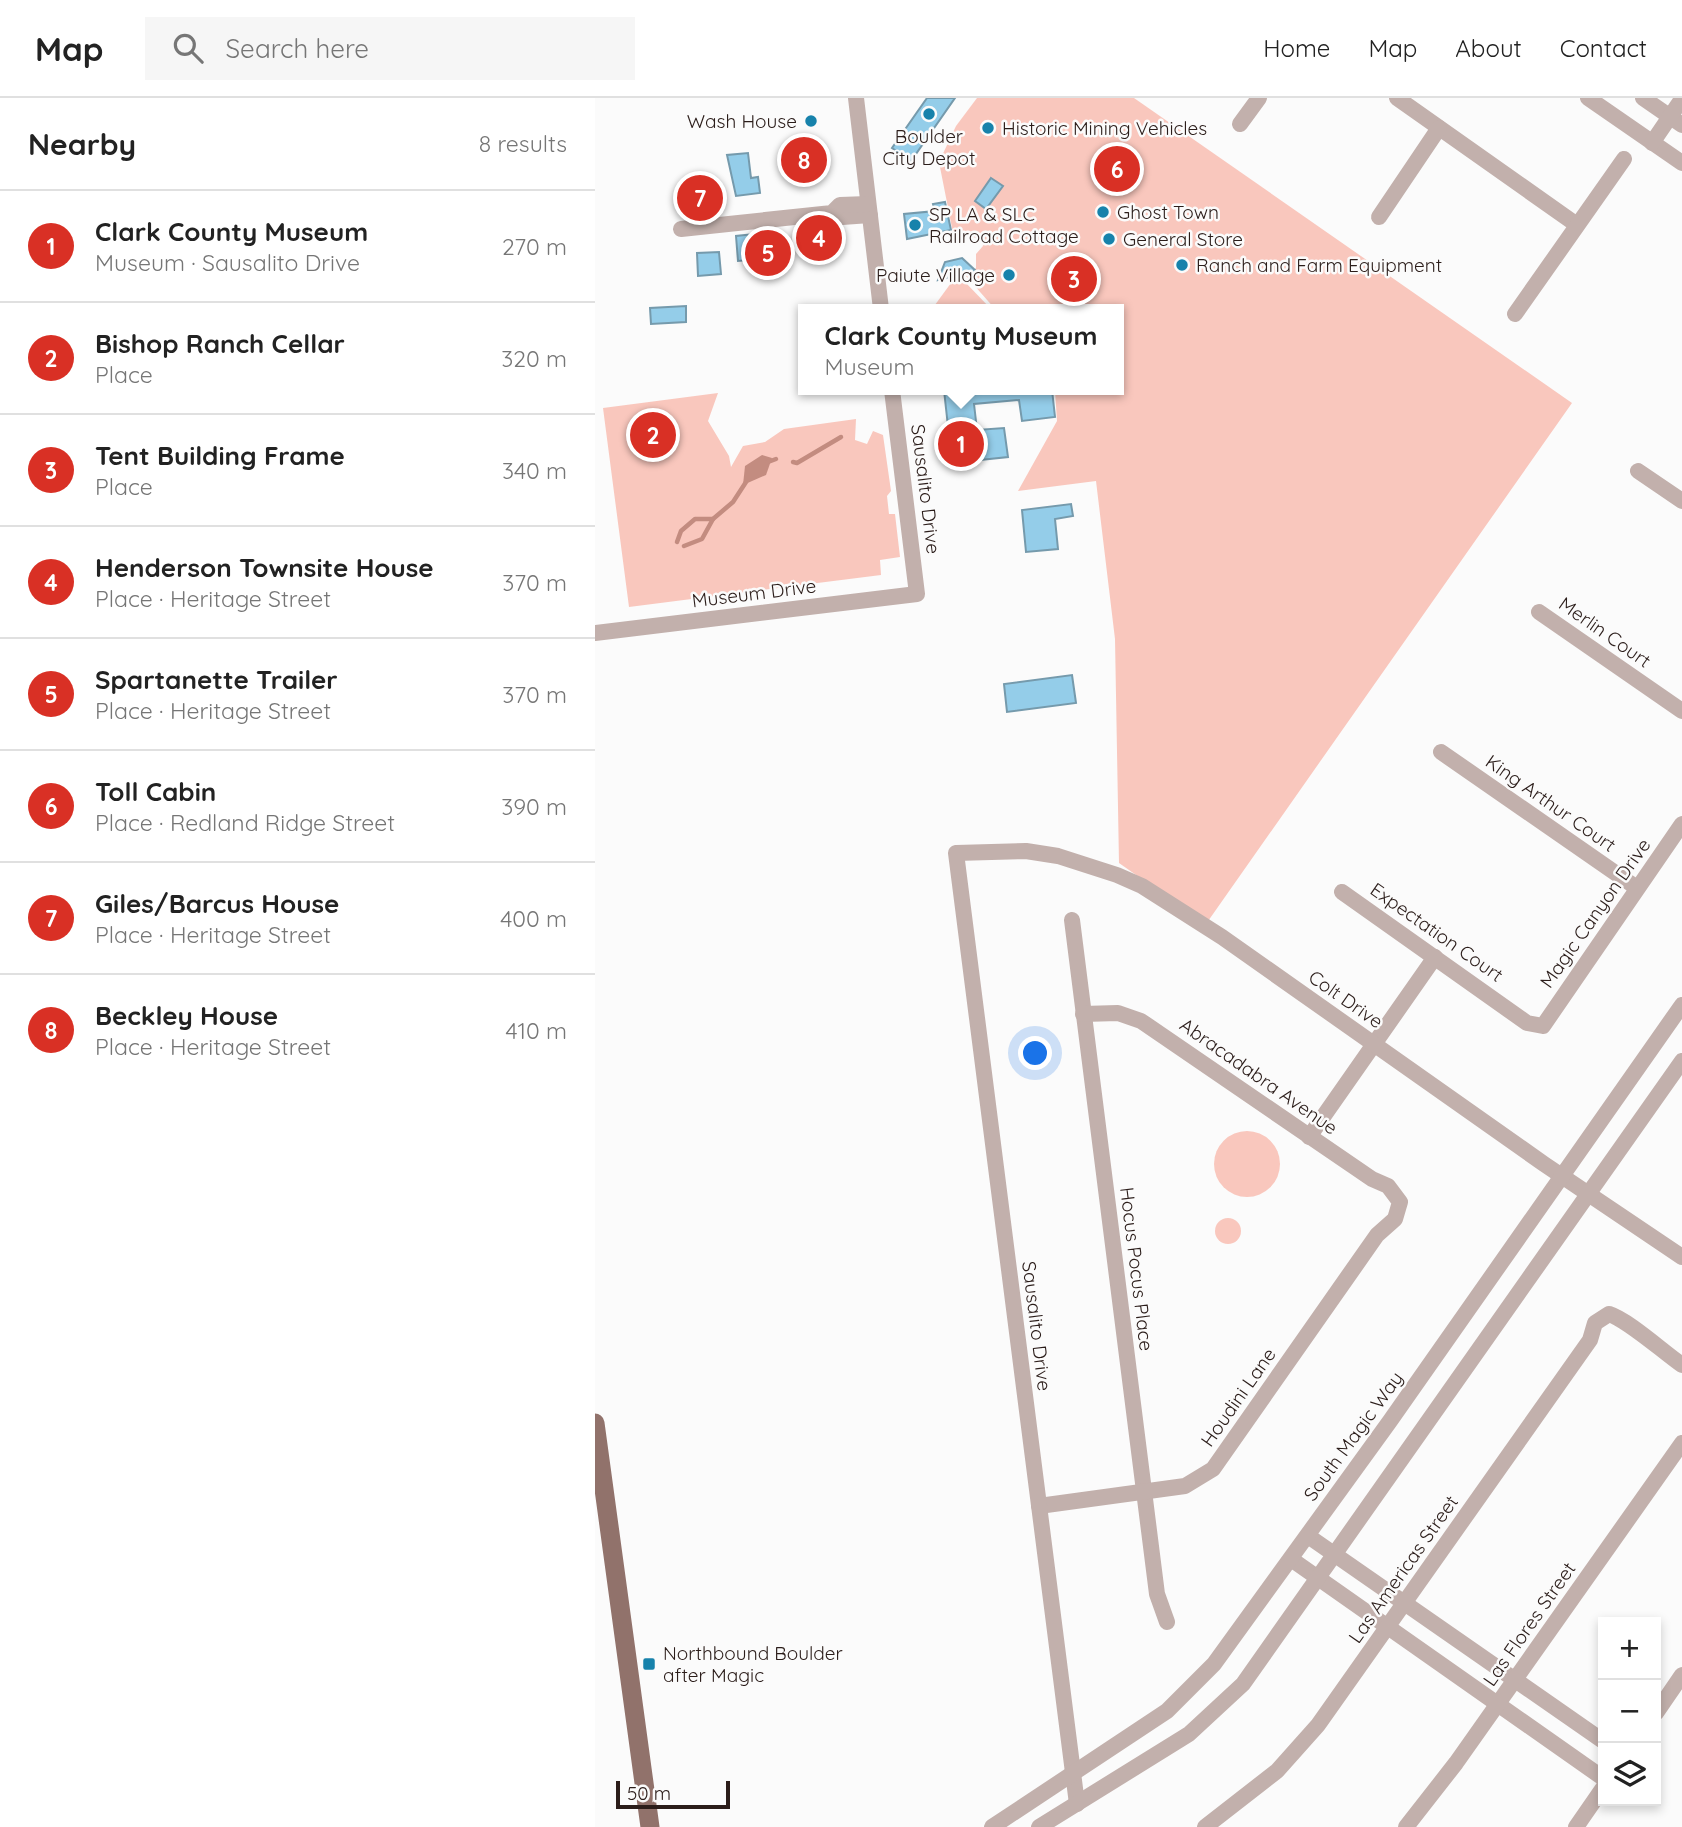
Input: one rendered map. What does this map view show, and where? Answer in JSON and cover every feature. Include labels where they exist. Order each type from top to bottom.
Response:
[{"type":"main road","points":[[595,1423],[650,1827]]},
{"type":"street","points":[[856,98],[880,304]]},
{"type":"street","points":[[1240,124],[1259,98]]},
{"type":"street","points":[[1397,98],[1577,225]]},
{"type":"street","points":[[1588,98],[1682,163]]},
{"type":"street","points":[[1643,98],[1676,121]]},
{"type":"street","points":[[1652,143],[1676,121],[1682,99]]},
{"type":"street","points":[[1379,217],[1439,128]]},
{"type":"street","points":[[1515,314],[1624,159]]},
{"type":"street","points":[[681,229],[832,214],[840,205],[869,209]]},
{"type":"street","name":"Sausalito Drive","points":[[893,395],[918,594]]},
{"type":"street","points":[[1638,471],[1682,501]]},
{"type":"street","name":"Museum Drive","points":[[595,633],[918,594]]},
{"type":"street","name":"Merlin Court","points":[[1539,612],[1682,710]]},
{"type":"street","name":"King Arthur Court","points":[[1441,752],[1637,888]]},
{"type":"street","name":"Magic Canyon Drive","points":[[1543,1026],[1682,824]]},
{"type":"street","name":"Colt Drive","points":[[955,853],[1026,851],[1058,856],[1142,886],[1222,937],[1682,1257]]},
{"type":"street","name":"Sausalito Drive","points":[[955,853],[1077,1804]]},
{"type":"street","name":"Expectation Court","points":[[1342,892],[1527,1023],[1543,1026]]},
{"type":"street","name":"Hocus Pocus Place","points":[[1072,920],[1157,1594],[1167,1622]]},
{"type":"street","points":[[1309,1137],[1435,957]]},
{"type":"street","name":"South Magic Way","points":[[992,1827],[1074,1776],[1167,1711],[1207,1672],[1308,1536],[1682,1005]]},
{"type":"street","name":"Abracadabra Avenue","points":[[1083,1014],[1118,1013],[1141,1021],[1371,1179],[1388,1186],[1400,1202]]},
{"type":"street","points":[[1039,1827],[1161,1753],[1219,1709],[1263,1658],[1682,1061]]},
{"type":"street","name":"Houdini Lane","points":[[1039,1506],[1185,1486],[1213,1469],[1377,1236],[1395,1219],[1400,1202]]},
{"type":"street","name":"Las Americas Street","points":[[1205,1827],[1254,1791],[1298,1749],[1388,1628],[1590,1340],[1595,1323],[1609,1314],[1624,1318],[1637,1333],[1682,1365]]},
{"type":"street","name":"Las Flores Street","points":[[1406,1827],[1498,1704],[1682,1443]]},
{"type":"street","points":[[1308,1536],[1598,1738]]},
{"type":"street","points":[[1291,1559],[1598,1774]]},
{"type":"street","points":[[1661,1706],[1682,1675]]},
{"type":"street","points":[[1576,1827],[1598,1795]]},
{"type":"shaded area","points":[[977,98],[1134,98],[1572,403],[1206,924],[1119,863],[1115,639],[1096,481],[1018,491],[1057,421],[1055,395],[1124,395],[1124,304],[991,304],[966,276],[976,268],[976,254],[983,246],[982,239],[953,233],[939,162],[956,126]]},
{"type":"shaded area","points":[[965,282],[986,304],[936,304],[951,283]]},
{"type":"shaded area","points":[[718,393],[708,421],[729,456],[731,467],[743,446],[765,442],[784,429],[856,419],[855,440],[867,444],[873,431],[883,435],[891,491],[887,496],[889,514],[895,514],[900,557],[880,560],[881,575],[629,607],[603,408]]},
{"type":"shaded area","points":[[762,455],[772,458],[766,475],[743,485],[745,466]]},
{"type":"shaded area","points":[[1241,1131],[1253,1131],[1265,1136],[1275,1146],[1280,1164],[1278,1177],[1265,1192],[1253,1197],[1241,1197],[1229,1192],[1219,1182],[1214,1170],[1214,1158],[1219,1146],[1229,1136]]},
{"type":"shaded area","points":[[1228,1218],[1237,1222],[1241,1231],[1237,1240],[1228,1244],[1219,1240],[1215,1231],[1219,1222]]},
{"type":"building","name":"Boulder City Depot","points":[[927,98],[955,98],[911,161],[892,148]]},
{"type":"building","points":[[816,146],[819,168],[814,169],[816,182],[793,182],[788,151]]},
{"type":"building","points":[[748,153],[751,178],[758,177],[760,193],[736,196],[727,155]]},
{"type":"building","points":[[991,178],[1003,186],[986,209],[975,201]]},
{"type":"building","points":[[709,186],[711,208],[692,210],[690,188]]},
{"type":"building","points":[[945,202],[951,230],[907,239],[904,214],[935,211],[933,204]]},
{"type":"building","points":[[836,229],[838,243],[831,244],[832,252],[802,254],[800,232]]},
{"type":"building","points":[[754,234],[755,247],[770,245],[771,258],[738,261],[736,236]]},
{"type":"building","points":[[719,252],[721,274],[698,276],[697,253]]},
{"type":"building","points":[[962,258],[976,271],[938,280],[945,262]]},
{"type":"building","points":[[686,306],[686,322],[651,324],[650,308]]},
{"type":"building","points":[[945,395],[1053,395],[1055,417],[1022,421],[1019,400],[974,404],[977,430],[1004,428],[1008,457],[952,463]]},
{"type":"building","points":[[1071,504],[1073,516],[1055,519],[1058,549],[1026,552],[1022,510]]},
{"type":"building","points":[[1072,675],[1076,703],[1007,712],[1004,684]]},
{"type":"waterway","points":[[793,462],[797,463],[841,437]]},
{"type":"waterway","points":[[768,462],[776,459]]},
{"type":"waterway","points":[[684,546],[702,539],[713,519],[733,502],[746,482]]},
{"type":"waterway","points":[[677,542],[681,531],[695,519],[713,519]]},
{"type":"place","name":"Boulder City Depot","points":[[929,114]]},
{"type":"place","name":"Wash House","points":[[811,121]]},
{"type":"place","name":"Historic Mining Vehicles","points":[[988,128]]},
{"type":"place","name":"Beckley House","points":[[804,160]]},
{"type":"place","name":"Toll Cabin","points":[[1117,169]]},
{"type":"place","name":"Giles/Barcus House","points":[[700,198]]},
{"type":"place","name":"Ghost Town","points":[[1103,212]]},
{"type":"place","name":"SP LA & SLC Railroad Cottage","points":[[915,225]]},
{"type":"place","name":"Henderson Townsite House","points":[[819,238]]},
{"type":"place","name":"General Store","points":[[1109,239]]},
{"type":"place","name":"Spartanette Trailer","points":[[768,253]]},
{"type":"place","name":"Ranch and Farm Equipment","points":[[1182,265]]},
{"type":"place","name":"Paiute Village","points":[[1009,275]]},
{"type":"place","name":"Tent Building Frame","points":[[1074,279]]},
{"type":"place","name":"Bishop Ranch Cellar","points":[[653,435]]},
{"type":"place","name":"Clark County Museum","points":[[961,444]]},
{"type":"place","name":"Northbound Boulder after Magic","points":[[649,1664]]}]
